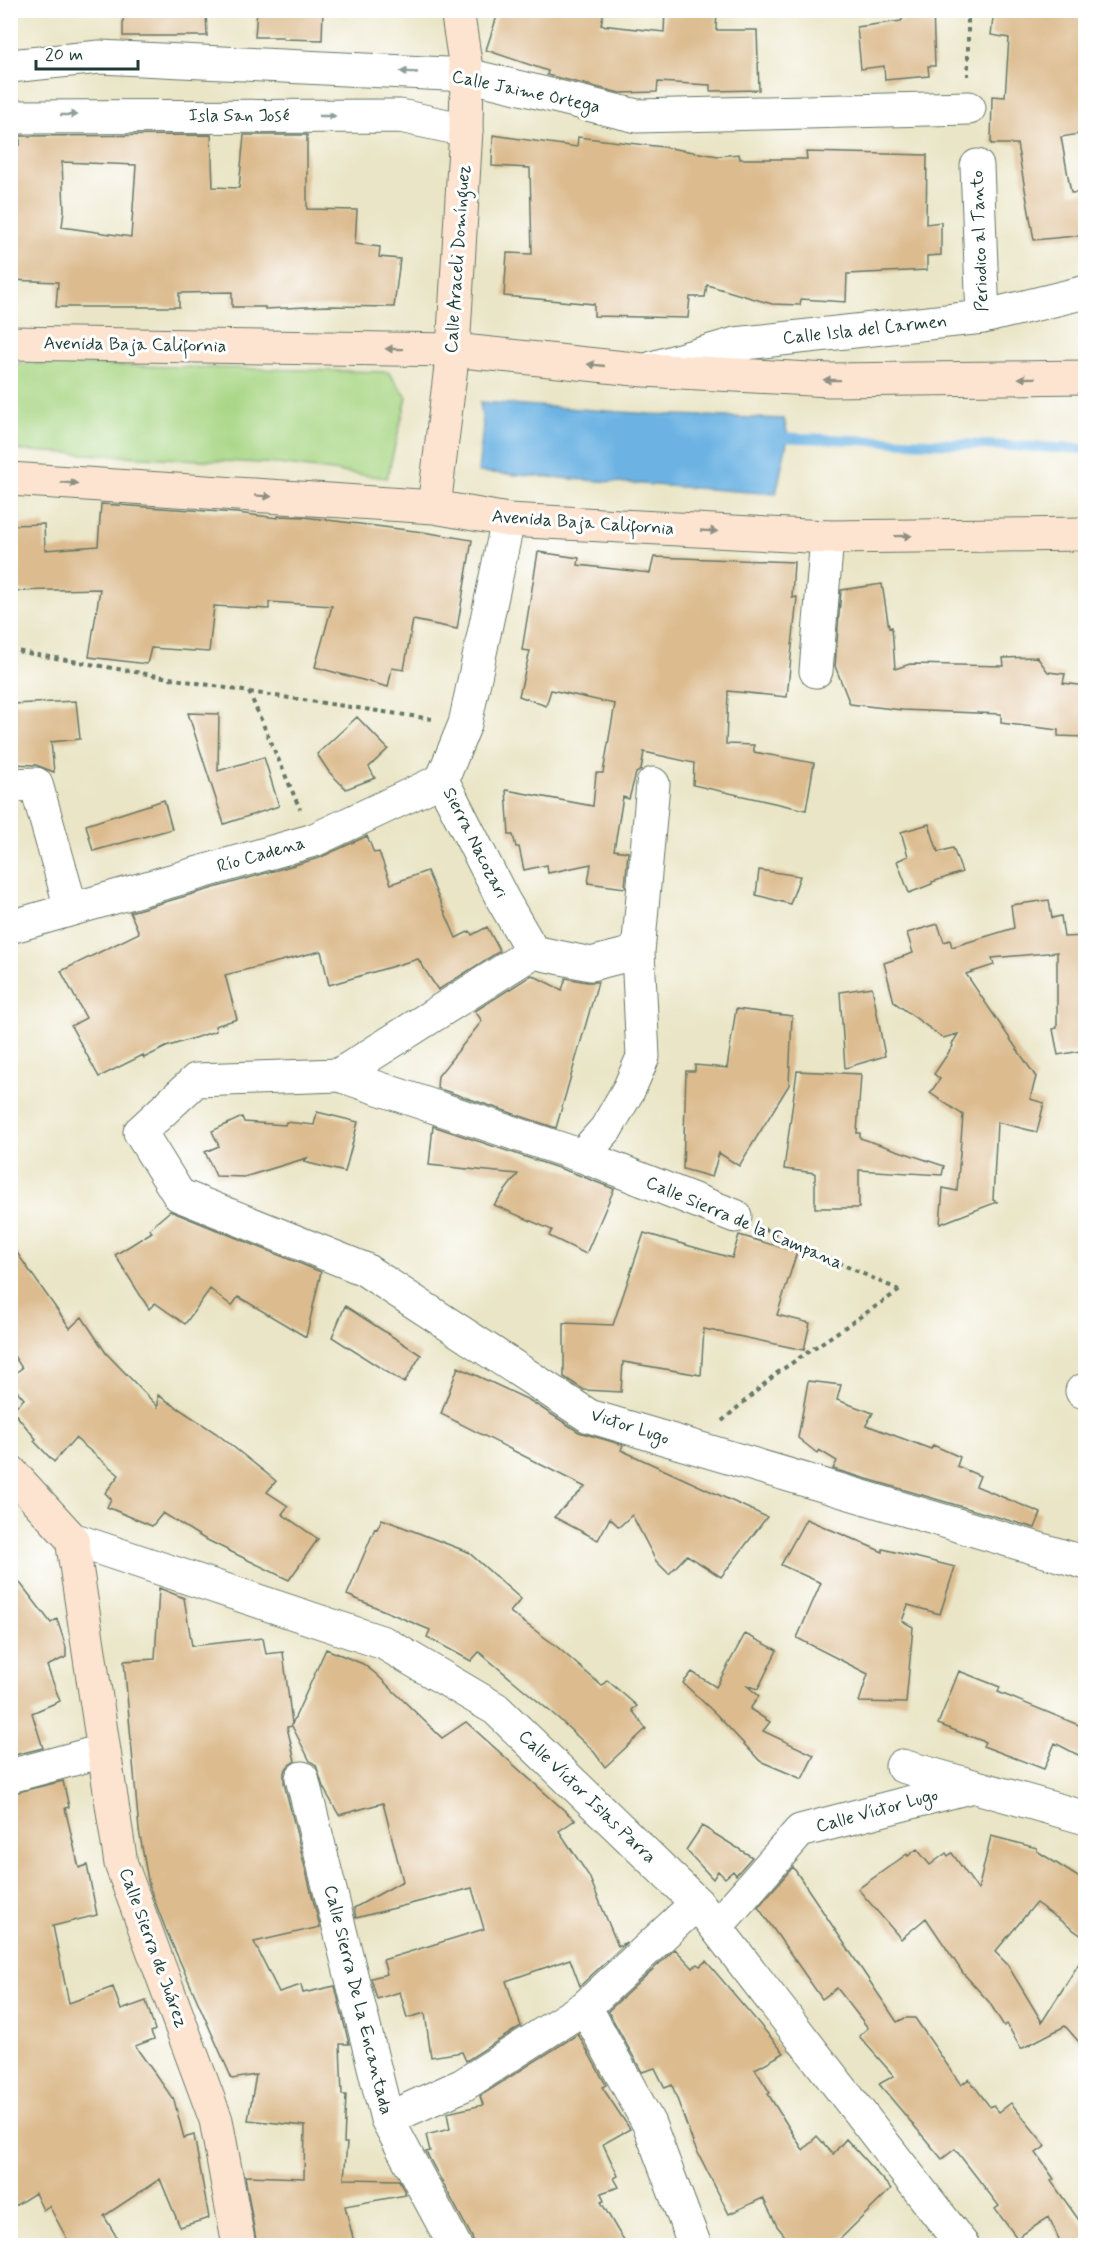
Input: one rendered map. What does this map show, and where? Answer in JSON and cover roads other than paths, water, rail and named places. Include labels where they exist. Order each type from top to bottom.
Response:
[{"type":"main road","name":"Calle Araceli Domínguez","points":[[434,507],[453,350],[466,130],[467,75],[457,10]]},
{"type":"main road","name":"Avenida Baja California","points":[[10,343],[453,350],[644,370],[829,380],[1086,377]]},
{"type":"main road","name":"Avenida Baja California","points":[[10,479],[434,507],[508,520],[827,537],[1086,534]]},
{"type":"main road","points":[[10,1471],[72,1539]]},
{"type":"main road","name":"Calle Sierra de Juárez","points":[[72,1539],[121,1864],[216,2120],[239,2246]]},
{"type":"street","name":"Calle Jaime Ortega","points":[[10,66],[100,57],[467,75],[637,116],[969,108]]},
{"type":"street","name":"Isla San José","points":[[10,117],[400,116],[466,130]]},
{"type":"street","name":"Periodico al Tanto","points":[[978,165],[983,317]]},
{"type":"street","name":"Calle Isla del Carmen","points":[[644,370],[735,344],[983,317],[1086,292]]},
{"type":"street","name":"Sierra Nacozari","points":[[508,520],[465,724],[442,780],[503,900],[534,952]]},
{"type":"street","points":[[816,671],[827,537]]},
{"type":"street","name":"Río Cadena","points":[[10,927],[314,840],[442,780]]},
{"type":"street","points":[[10,785],[36,784],[72,908]]},
{"type":"street","points":[[582,1156],[606,1129],[629,1089],[643,1057],[638,952],[653,784]]},
{"type":"street","points":[[339,1075],[534,952],[591,964],[638,952]]},
{"type":"street","name":"Calle Sierra de la Campana","points":[[339,1075],[582,1156],[735,1216]]},
{"type":"street","name":"Victor Lugo","points":[[339,1075],[196,1080],[140,1132],[179,1195],[364,1269],[589,1416],[1086,1563]]},
{"type":"street","name":"Calle Víctor Islas Parra","points":[[72,1539],[384,1643],[496,1709],[706,1915],[963,2246]]},
{"type":"street","points":[[10,1776],[104,1751]]},
{"type":"street","name":"Calle Víctor Lugo","points":[[902,1766],[1086,1818]]},
{"type":"street","name":"Calle Sierra De La Encantada","points":[[302,1778],[387,2119],[455,2246]]},
{"type":"street","name":"Calle Víctor Lugo","points":[[387,2119],[463,2085],[585,2007],[706,1915],[800,1831],[973,1786]]},
{"type":"street","points":[[585,2007],[649,2124],[695,2246]]},
{"type":"water","points":[[480,402],[650,414],[784,419],[788,437],[776,494],[478,472],[483,425]]},
{"type":"waterway","points":[[774,437],[1086,449]]}]
